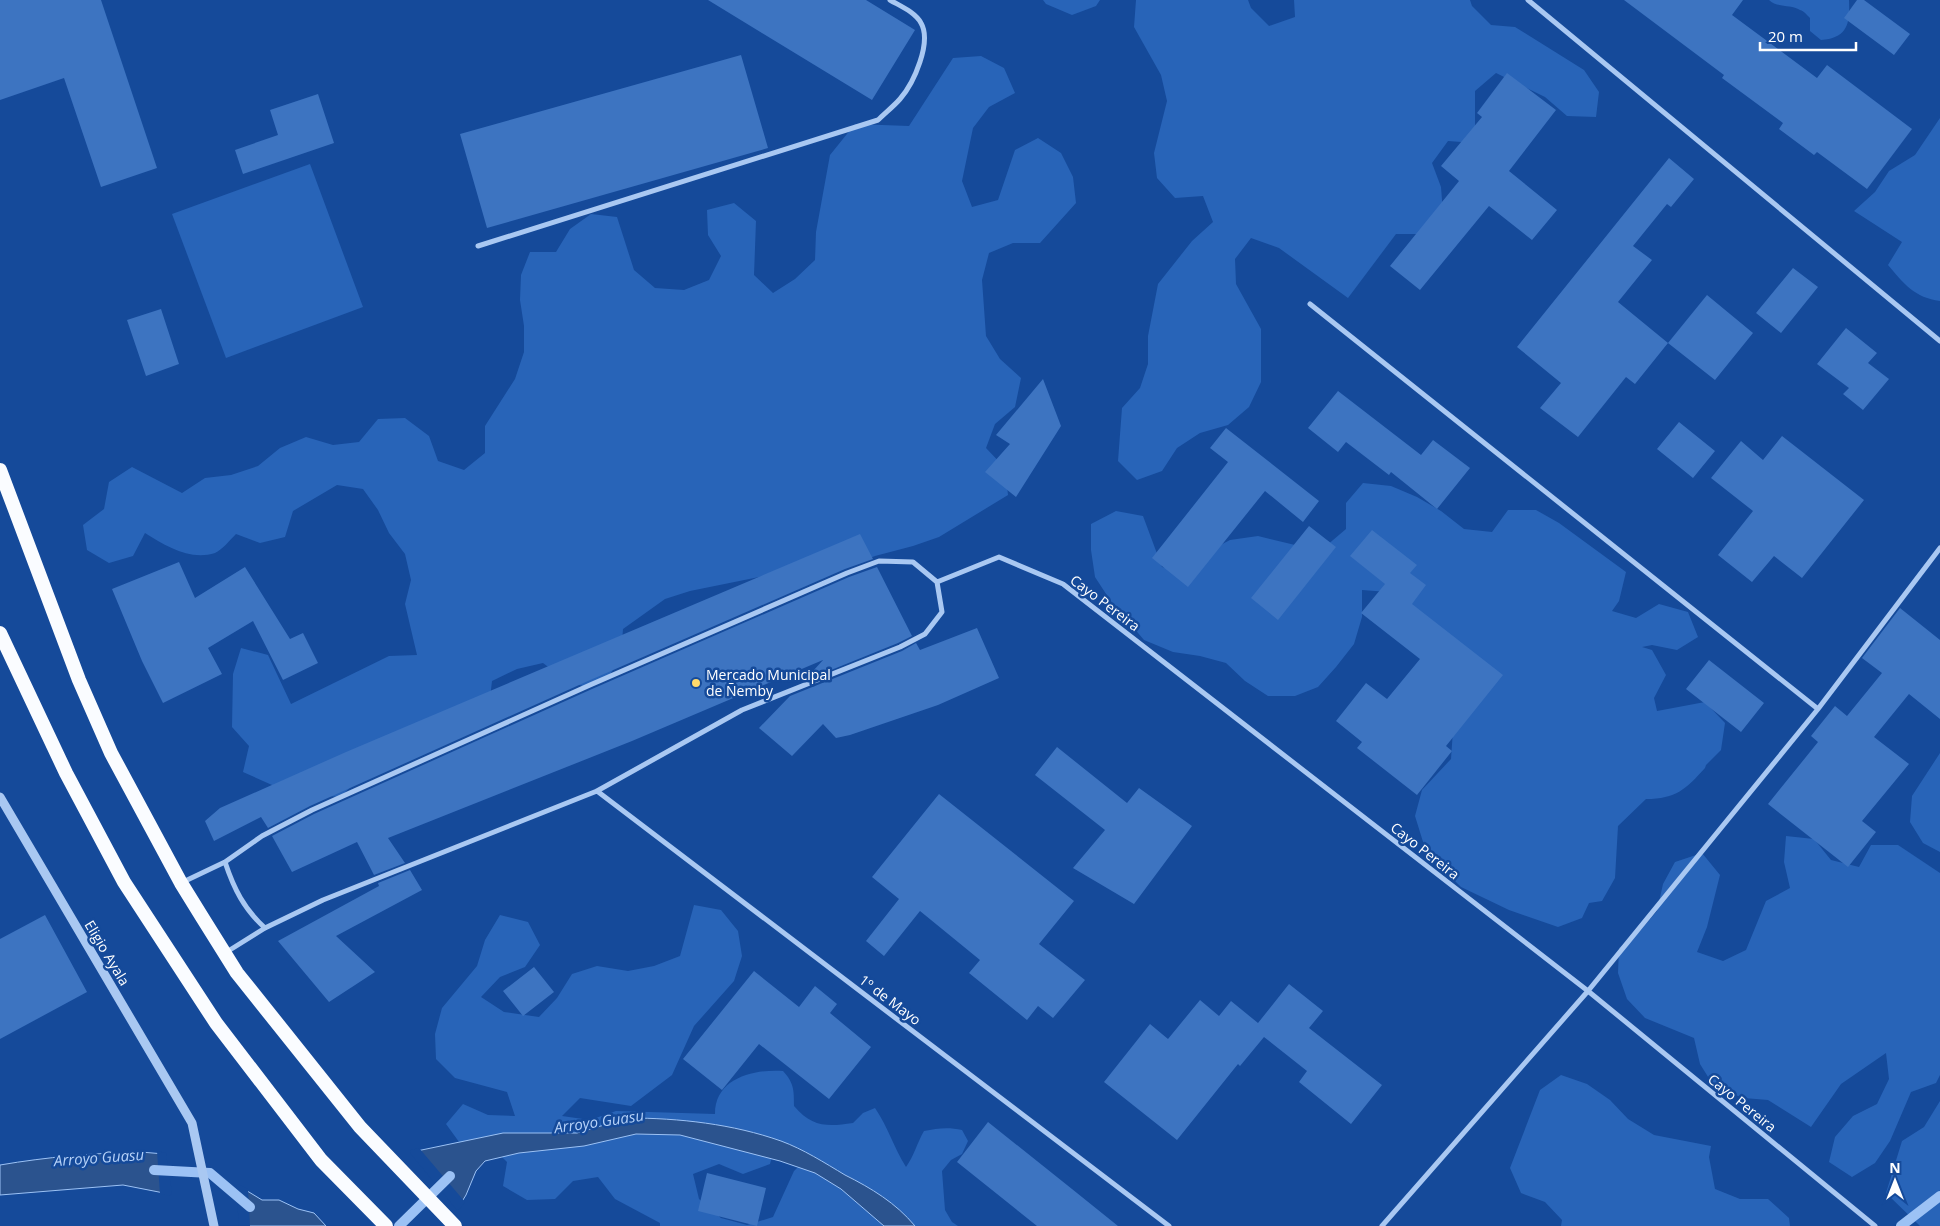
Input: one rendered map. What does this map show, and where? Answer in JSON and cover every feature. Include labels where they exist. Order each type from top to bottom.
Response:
[{"type":"highway","points":[[0,470],[78,680],[111,753],[181,883],[243,981],[360,1127],[455,1226]]},
{"type":"highway","points":[[0,633],[66,773],[124,882],[216,1023],[321,1160],[386,1226]]},
{"type":"street","points":[[478,246],[878,120],[901,98],[914,76],[924,52],[925,36],[922,24],[917,17],[890,0]]},
{"type":"street","points":[[1528,0],[1940,341]]},
{"type":"street","points":[[1310,304],[1818,709]]},
{"type":"street","points":[[1382,1226],[1588,991],[1818,709],[1940,548]]},
{"type":"street","name":"Cayo Pereira","points":[[937,582],[999,557],[1063,584],[1588,991],[1876,1226]]},
{"type":"street","points":[[181,883],[225,862],[262,836],[312,810],[590,684],[847,573],[879,561],[895,560],[912,562],[937,582],[942,612],[925,634],[900,647],[742,710],[597,791],[323,900],[265,928],[225,954]]},
{"type":"street","name":"1º de Mayo","points":[[597,791],[1169,1226]]},
{"type":"street","name":"Eligio Ayala","points":[[0,797],[2,808],[192,1123],[214,1226]]},
{"type":"street","points":[[225,862],[242,903],[252,917],[265,928]]},
{"type":"shaded area","points":[[1043,0],[1100,0],[1096,6],[1072,15],[1046,4]]},
{"type":"shaded area","points":[[1136,0],[1248,0],[1251,8],[1269,26],[1295,17],[1294,0],[1470,0],[1472,6],[1491,25],[1515,27],[1584,70],[1599,92],[1596,117],[1567,116],[1545,97],[1496,73],[1475,91],[1475,143],[1448,141],[1432,163],[1441,187],[1443,213],[1424,234],[1396,234],[1348,298],[1279,248],[1251,238],[1235,259],[1236,284],[1261,329],[1261,382],[1249,407],[1228,425],[1200,433],[1177,448],[1162,471],[1137,480],[1118,461],[1122,408],[1140,388],[1148,364],[1148,336],[1158,284],[1192,241],[1213,222],[1203,196],[1175,198],[1157,178],[1154,153],[1167,101],[1161,75],[1134,27]]},
{"type":"shaded area","points":[[1769,0],[1849,0],[1848,22],[1842,33],[1830,39],[1821,40],[1810,31],[1810,18],[1804,12],[1796,8],[1776,4]]},
{"type":"shaded area","points":[[981,56],[1004,68],[1015,93],[989,107],[973,128],[962,181],[972,207],[998,200],[1015,150],[1038,138],[1061,153],[1073,177],[1076,203],[1040,243],[1013,243],[989,253],[982,280],[986,336],[1000,359],[1021,378],[1015,407],[995,424],[986,448],[1005,468],[1008,495],[939,537],[875,556],[847,567],[789,571],[690,591],[665,599],[623,629],[621,656],[608,678],[585,687],[564,679],[543,663],[517,669],[492,681],[489,707],[359,779],[340,797],[290,793],[243,772],[249,746],[232,727],[233,674],[241,648],[268,655],[291,704],[389,656],[417,655],[405,604],[411,580],[405,554],[389,533],[378,510],[363,489],[337,485],[293,511],[285,537],[260,543],[236,534],[215,553],[196,555],[178,551],[145,533],[133,556],[109,563],[87,550],[83,525],[104,509],[109,482],[132,467],[182,493],[205,478],[231,475],[258,466],[280,448],[306,437],[333,445],[359,442],[378,419],[405,418],[429,436],[438,461],[464,470],[485,453],[485,426],[515,379],[524,352],[524,326],[520,300],[521,275],[530,252],[556,252],[570,229],[591,214],[617,217],[634,270],[655,288],[684,290],[709,280],[721,256],[708,235],[707,210],[734,203],[756,221],[754,275],[773,293],[795,279],[815,260],[816,232],[830,155],[855,124],[909,126],[953,58]]},
{"type":"shaded area","points":[[1940,118],[1940,301],[1923,297],[1910,289],[1899,278],[1888,265],[1902,242],[1854,211],[1875,192],[1889,171],[1915,155]]},
{"type":"shaded area","points":[[310,164],[363,307],[226,358],[172,214]]},
{"type":"shaded area","points":[[1363,483],[1391,486],[1417,497],[1441,511],[1464,529],[1492,532],[1508,510],[1536,510],[1559,523],[1626,572],[1619,601],[1612,611],[1636,618],[1659,604],[1688,612],[1698,637],[1677,650],[1652,645],[1642,647],[1652,650],[1666,675],[1654,698],[1657,711],[1705,702],[1725,723],[1721,750],[1686,787],[1673,795],[1646,799],[1618,826],[1615,878],[1602,901],[1589,903],[1582,918],[1558,927],[1509,910],[1461,887],[1441,867],[1424,845],[1415,816],[1422,790],[1451,759],[1453,730],[1460,705],[1388,592],[1362,590],[1362,617],[1354,644],[1318,687],[1295,696],[1268,696],[1245,681],[1226,663],[1200,656],[1173,652],[1144,640],[1110,600],[1095,577],[1091,550],[1091,524],[1116,511],[1143,516],[1162,567],[1190,574],[1207,552],[1230,540],[1258,536],[1295,545],[1326,546],[1346,529],[1346,503]]},
{"type":"shaded area","points":[[1940,753],[1940,852],[1923,843],[1910,822],[1912,796]]},
{"type":"shaded area","points":[[1786,836],[1814,839],[1831,860],[1859,867],[1871,845],[1898,845],[1940,873],[1940,1075],[1936,1083],[1911,1092],[1890,1141],[1875,1163],[1852,1177],[1829,1162],[1835,1137],[1853,1116],[1877,1104],[1889,1079],[1886,1053],[1841,1084],[1811,1127],[1768,1100],[1744,1098],[1715,1088],[1700,1064],[1694,1038],[1645,1018],[1627,999],[1618,973],[1619,948],[1640,931],[1657,911],[1663,884],[1675,862],[1702,853],[1720,875],[1707,927],[1697,952],[1723,961],[1746,950],[1766,901],[1790,888],[1784,862]]},
{"type":"shaded area","points":[[694,905],[721,910],[738,931],[742,956],[734,981],[694,1026],[672,1075],[631,1106],[580,1098],[562,1116],[590,1120],[616,1111],[715,1114],[717,1102],[722,1092],[738,1078],[760,1072],[783,1071],[793,1087],[794,1106],[814,1122],[828,1125],[853,1123],[863,1113],[875,1108],[906,1167],[924,1131],[943,1128],[962,1130],[968,1141],[962,1154],[951,1160],[942,1171],[945,1210],[952,1222],[958,1226],[660,1226],[660,1223],[615,1199],[598,1177],[573,1181],[555,1199],[527,1200],[503,1186],[507,1162],[489,1144],[462,1146],[446,1124],[463,1104],[488,1115],[515,1116],[507,1092],[455,1078],[436,1059],[435,1034],[442,1008],[477,966],[485,940],[500,915],[528,922],[540,945],[525,967],[500,977],[481,997],[504,1012],[539,1017],[557,998],[572,974],[597,966],[628,971],[654,966],[680,956]],"holes":[[[775,1146],[808,1157],[794,1171],[773,1217],[747,1225],[721,1218],[699,1199],[693,1174],[719,1164],[743,1174],[770,1164]]]},
{"type":"shaded area","points":[[1561,1075],[1587,1084],[1610,1100],[1628,1119],[1654,1135],[1711,1146],[1709,1157],[1715,1189],[1740,1199],[1768,1199],[1789,1218],[1790,1226],[1561,1226],[1562,1220],[1545,1202],[1521,1193],[1510,1168],[1540,1090]]},
{"type":"shaded area","points":[[1940,1101],[1940,1226],[1920,1226],[1886,1193],[1902,1141],[1924,1127]]},
{"type":"water","points":[[628,1118],[667,1119],[725,1126],[763,1135],[789,1144],[874,1191],[900,1210],[915,1226],[884,1226],[841,1189],[815,1173],[780,1161],[680,1135],[636,1134],[584,1146],[519,1153],[485,1161],[476,1171],[466,1195],[458,1208],[412,1152],[503,1133],[577,1133]]},
{"type":"water","points":[[141,1152],[164,1154],[169,1194],[123,1185],[0,1195],[0,1165],[70,1156]]},
{"type":"water","points":[[239,1186],[262,1200],[279,1200],[298,1209],[314,1213],[326,1226],[241,1226]]},
{"type":"pier","points":[[419,1148],[465,1202],[459,1210],[456,1209],[410,1153],[411,1150]]},
{"type":"pier","points":[[157,1151],[166,1153],[172,1193],[170,1196],[160,1194]]},
{"type":"pier","points":[[238,1184],[248,1189],[250,1226],[239,1226],[236,1186]]},
{"type":"building","points":[[0,0],[101,0],[157,168],[101,187],[64,78],[0,100]]},
{"type":"building","points":[[708,0],[866,0],[915,30],[872,100]]},
{"type":"building","points":[[1624,0],[1743,0],[1732,15],[1817,78],[1827,65],[1912,129],[1867,189],[1817,152],[1814,155],[1779,129],[1783,123],[1722,78],[1724,75]]},
{"type":"building","points":[[1857,0],[1864,0],[1910,34],[1894,55],[1844,18]]},
{"type":"building","points":[[741,55],[768,148],[487,228],[460,134]]},
{"type":"building","points":[[1507,73],[1556,110],[1509,171],[1557,210],[1532,240],[1489,206],[1420,290],[1390,266],[1459,181],[1441,166],[1482,117],[1477,113]]},
{"type":"building","points":[[318,94],[334,143],[243,174],[235,150],[278,135],[270,110]]},
{"type":"building","points":[[1669,158],[1694,179],[1671,207],[1667,204],[1633,246],[1652,260],[1618,302],[1668,343],[1635,384],[1626,377],[1578,437],[1540,408],[1561,383],[1517,347]]},
{"type":"building","points":[[1793,268],[1818,287],[1781,333],[1756,313]]},
{"type":"building","points":[[1707,295],[1753,333],[1715,380],[1668,343]]},
{"type":"building","points":[[161,309],[179,364],[146,376],[127,320]]},
{"type":"building","points":[[1846,328],[1877,353],[1868,363],[1889,379],[1863,410],[1843,394],[1849,388],[1817,364]]},
{"type":"building","points":[[1043,379],[1061,426],[1016,497],[985,472],[1010,444],[996,435]]},
{"type":"building","points":[[1338,391],[1421,455],[1433,440],[1470,468],[1437,509],[1391,472],[1389,475],[1346,442],[1338,452],[1308,428]]},
{"type":"building","points":[[1679,422],[1715,451],[1693,478],[1657,449]]},
{"type":"building","points":[[1226,428],[1319,501],[1303,522],[1265,491],[1188,587],[1152,558],[1228,462],[1210,448]]},
{"type":"building","points":[[1782,436],[1864,500],[1802,578],[1774,556],[1752,582],[1718,555],[1753,511],[1711,478],[1741,441],[1763,460]]},
{"type":"building","points":[[1309,526],[1336,547],[1278,620],[1251,598]]},
{"type":"building","points":[[1372,530],[1417,565],[1410,573],[1426,585],[1412,604],[1503,675],[1446,746],[1452,751],[1417,795],[1357,748],[1362,742],[1336,721],[1366,683],[1387,699],[1420,659],[1361,613],[1385,584],[1350,556]]},
{"type":"building","points":[[860,534],[873,559],[845,569],[588,681],[310,806],[268,828],[261,817],[214,841],[205,821],[220,808],[346,752]]},
{"type":"building","points":[[179,562],[195,598],[245,567],[290,639],[303,633],[318,663],[283,680],[253,621],[208,648],[222,674],[163,703],[142,661],[112,589]]},
{"type":"building","name":"Mercado Municipal de Ñemby","points":[[877,567],[912,636],[804,681],[823,660],[632,741],[388,838],[405,863],[374,875],[357,842],[292,872],[272,836],[314,814],[592,689],[849,577]]},
{"type":"building","points":[[1900,608],[1940,640],[1940,719],[1909,694],[1874,737],[1909,764],[1862,821],[1876,832],[1848,867],[1768,804],[1818,742],[1811,736],[1835,706],[1847,716],[1882,673],[1862,658]]},
{"type":"building","points":[[977,628],[999,678],[938,705],[850,735],[836,738],[823,724],[792,756],[759,728],[790,696],[902,651],[916,643],[920,650]]},
{"type":"building","points":[[1709,660],[1764,703],[1741,732],[1686,689]]},
{"type":"building","points":[[1057,747],[1127,803],[1139,788],[1192,826],[1134,904],[1073,868],[1105,830],[1035,775]]},
{"type":"building","points":[[939,794],[1074,901],[1039,944],[1085,980],[1053,1018],[1038,1006],[1027,1020],[969,973],[980,960],[920,911],[884,956],[866,941],[899,899],[872,877]]},
{"type":"building","points":[[410,870],[422,890],[336,936],[375,972],[329,1002],[278,941],[379,886],[378,883]]},
{"type":"building","points":[[45,915],[87,992],[0,1039],[0,939]]},
{"type":"building","points":[[534,967],[554,992],[523,1016],[503,991]]},
{"type":"building","points":[[754,971],[799,1007],[815,986],[837,1004],[830,1013],[871,1047],[829,1099],[759,1044],[722,1090],[683,1059]]},
{"type":"building","points":[[1289,984],[1323,1011],[1309,1028],[1382,1085],[1351,1124],[1299,1082],[1307,1071],[1264,1037],[1240,1066],[1238,1064],[1177,1140],[1104,1082],[1150,1024],[1168,1039],[1200,1000],[1219,1016],[1231,1001],[1258,1023]]},
{"type":"building","points":[[988,1122],[1118,1226],[1037,1226],[957,1162]]},
{"type":"building","points":[[707,1173],[766,1188],[757,1226],[698,1211]]},
{"type":"waterway","name":"Arroyo Guasu","points":[[154,1170],[210,1173],[250,1207]]},
{"type":"waterway","name":"Arroyo Guasu","points":[[399,1226],[450,1176]]},
{"type":"waterway","points":[[1901,1226],[1940,1196]]},
{"type":"place","name":"Mercado Municipal de Ñemby","points":[[696,683]]}]
